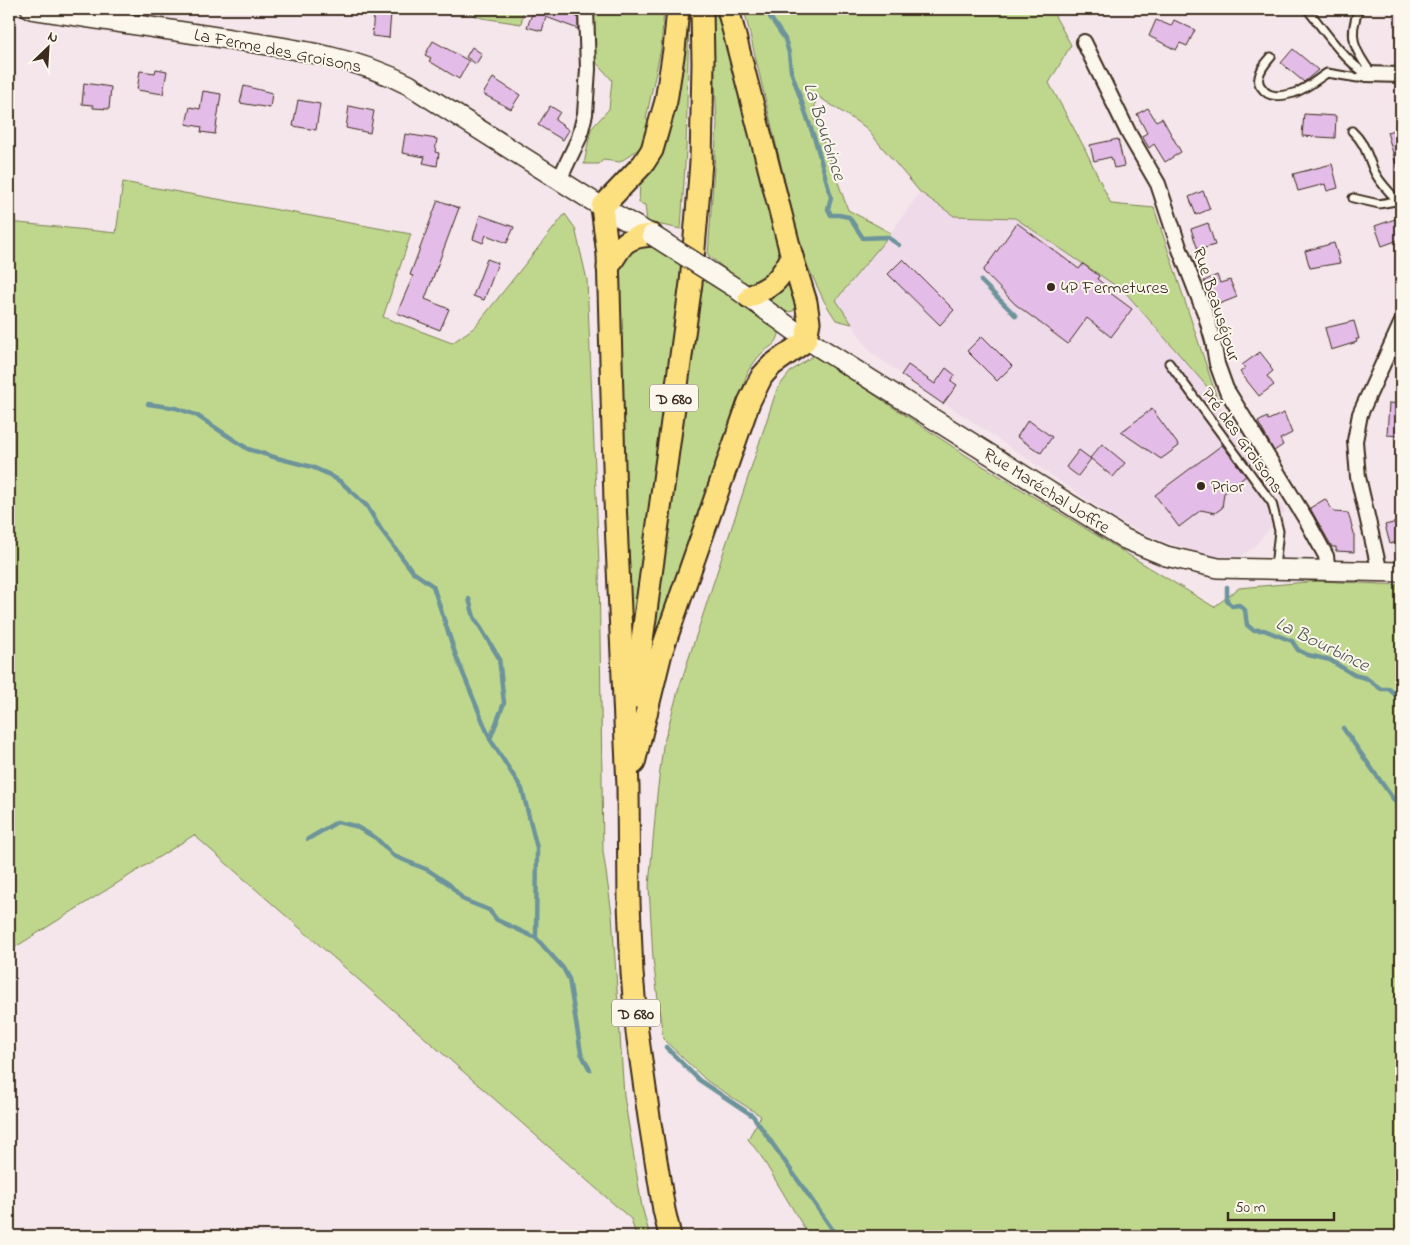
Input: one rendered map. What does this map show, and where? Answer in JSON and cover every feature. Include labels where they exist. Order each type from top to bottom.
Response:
[{"type":"main road","name":"La Ferme des Groisons","points":[[31,9],[340,58],[390,75],[409,85],[602,207],[652,235]]},
{"type":"main road","points":[[628,786],[616,510],[608,255],[602,207],[643,164],[652,150],[666,101],[678,9]]},
{"type":"main road","name":"D 680","points":[[670,1236],[664,1210],[637,1032],[629,903],[628,786],[638,662],[698,213],[703,73],[702,9]]},
{"type":"main road","points":[[628,786],[661,653],[749,402],[762,376],[772,365],[803,343],[806,338],[809,322],[806,302],[792,257],[728,9]]},
{"type":"main road","points":[[608,268],[620,246],[634,236],[652,235]]},
{"type":"main road","name":"Rue Maréchal Joffre","points":[[652,235],[742,292],[806,338],[1125,539],[1166,556],[1218,568],[1401,572]]},
{"type":"main road","points":[[742,292],[764,290],[779,280],[792,257]]},
{"type":"street","points":[[560,180],[579,138],[585,114],[588,69],[586,9]]},
{"type":"street","name":"Rue Beauséjour","points":[[1084,42],[1129,134],[1158,184],[1179,247],[1206,316],[1217,364],[1226,389],[1307,521],[1326,556],[1328,571]]},
{"type":"street","points":[[1369,74],[1401,75]]},
{"type":"street","points":[[1378,572],[1378,564],[1358,477],[1355,441],[1360,414],[1401,324]]},
{"type":"lane","points":[[1308,9],[1351,64],[1369,74]]},
{"type":"lane","points":[[1359,9],[1352,31],[1358,55],[1369,74]]},
{"type":"lane","points":[[1271,57],[1262,68],[1259,77],[1259,83],[1263,90],[1270,95],[1280,96],[1295,92],[1307,87],[1327,73],[1358,78],[1369,74]]},
{"type":"lane","points":[[1352,131],[1361,139],[1382,186],[1399,200]]},
{"type":"lane","points":[[1353,198],[1379,204],[1399,200]]},
{"type":"lane","name":"Pré des Groisons","points":[[1168,363],[1272,503],[1279,531],[1275,570]]},
{"type":"path","points":[[710,1236],[715,1228]]},
{"type":"shaded area","points":[[920,192],[954,216],[1015,218],[1125,292],[1217,398],[1285,511],[1254,547],[1241,556],[1210,557],[1151,537],[1119,521],[871,353],[836,301],[891,233]]},
{"type":"green space","points":[[458,9],[524,9],[521,24],[482,18]]},
{"type":"green space","points":[[594,9],[664,9],[661,48],[646,119],[654,124],[640,148],[620,162],[603,160],[599,164],[584,164],[591,129],[609,109],[612,80],[595,61]]},
{"type":"green space","points":[[712,9],[721,9],[782,246],[775,268],[771,273],[761,280],[745,285],[708,255],[717,125]]},
{"type":"green space","points":[[744,9],[1051,9],[1071,45],[1049,83],[1084,147],[1111,204],[1154,208],[1217,398],[1125,292],[1015,218],[954,216],[920,192],[865,127],[816,95],[814,116],[848,210],[891,233],[836,300],[852,324],[836,320],[824,301],[802,254]]},
{"type":"green space","points":[[689,15],[686,149],[681,229],[647,222],[645,205],[639,203],[640,182],[657,162],[679,81]]},
{"type":"green space","points":[[123,182],[411,234],[383,317],[452,343],[475,327],[565,214],[575,228],[587,280],[599,564],[603,851],[612,914],[624,1096],[642,1207],[650,1236],[636,1236],[631,1219],[194,835],[9,951],[9,222],[116,233]]},
{"type":"green space","points":[[645,242],[682,266],[635,619],[629,616],[614,283],[620,267],[635,246]]},
{"type":"green space","points":[[791,272],[797,306],[793,311],[787,312],[765,298]]},
{"type":"green space","points":[[702,279],[780,328],[776,342],[761,354],[748,371],[669,611],[649,663]]},
{"type":"green space","points":[[814,355],[970,458],[1214,607],[1239,588],[1318,581],[1401,585],[1401,1236],[809,1236],[761,1156],[748,1139],[761,1116],[707,1081],[663,1039],[653,959],[649,886],[663,746],[678,691],[777,389],[791,371]]},
{"type":"building","points":[[528,9],[556,9],[578,17],[578,29],[546,17],[542,31],[527,27],[533,12]]},
{"type":"building","points":[[374,11],[391,13],[389,38],[372,36]]},
{"type":"building","points":[[1156,20],[1171,26],[1174,20],[1195,30],[1187,46],[1180,43],[1176,50],[1149,36]]},
{"type":"building","points":[[433,41],[469,61],[459,79],[429,61],[431,58],[425,55]]},
{"type":"building","points":[[472,47],[482,54],[476,64],[466,57]]},
{"type":"building","points":[[1293,49],[1318,70],[1304,82],[1281,63]]},
{"type":"building","points":[[156,69],[167,71],[163,94],[137,90],[140,71],[155,73]]},
{"type":"building","points":[[493,78],[520,95],[511,109],[483,94]]},
{"type":"building","points":[[84,83],[111,87],[109,109],[93,108],[93,105],[82,104]]},
{"type":"building","points":[[244,86],[272,93],[270,108],[240,103]]},
{"type":"building","points":[[203,91],[221,94],[215,134],[201,132],[202,127],[186,124],[190,107],[200,109]]},
{"type":"building","points":[[298,100],[320,104],[316,130],[293,126]]},
{"type":"building","points":[[349,106],[374,111],[370,133],[346,128]]},
{"type":"building","points":[[550,106],[560,112],[555,120],[569,130],[563,140],[538,125]]},
{"type":"building","points":[[1148,108],[1156,121],[1162,118],[1181,152],[1165,162],[1154,144],[1149,148],[1142,136],[1147,133],[1137,114]]},
{"type":"building","points":[[1304,114],[1336,116],[1335,138],[1302,136]]},
{"type":"building","points":[[1401,128],[1401,170],[1398,171],[1387,132]]},
{"type":"building","points":[[405,134],[437,139],[435,152],[439,153],[437,166],[423,163],[425,157],[402,153]]},
{"type":"building","points":[[1118,139],[1124,166],[1114,168],[1111,157],[1094,161],[1090,145]]},
{"type":"building","points":[[1332,164],[1338,188],[1327,191],[1325,184],[1298,191],[1293,174]]},
{"type":"building","points":[[1203,191],[1210,209],[1196,215],[1189,197]]},
{"type":"building","points":[[438,200],[459,208],[425,299],[449,309],[440,330],[397,313],[413,276],[410,275]]},
{"type":"building","points":[[480,215],[514,227],[507,243],[486,235],[483,243],[473,239]]},
{"type":"building","points":[[1401,217],[1401,239],[1382,246],[1375,226]]},
{"type":"building","name":"4P Fermetures","points":[[1017,223],[1079,269],[1083,264],[1099,276],[1097,279],[1110,289],[1109,292],[1132,309],[1111,337],[1087,318],[1068,344],[1015,304],[983,271]]},
{"type":"building","points":[[1208,223],[1215,245],[1198,250],[1191,229]]},
{"type":"building","points":[[1334,243],[1340,263],[1310,268],[1305,251]]},
{"type":"building","points":[[487,259],[498,263],[484,300],[473,296]]},
{"type":"building","points":[[903,259],[954,310],[940,325],[888,274]]},
{"type":"building","points":[[1217,275],[1220,283],[1230,280],[1237,297],[1214,306],[1204,281]]},
{"type":"building","points":[[1354,321],[1359,339],[1356,339],[1357,342],[1331,350],[1325,328]]},
{"type":"building","points":[[982,336],[1012,366],[997,381],[967,351]]},
{"type":"building","points":[[1260,352],[1271,366],[1273,371],[1267,376],[1274,385],[1259,396],[1240,372],[1245,368],[1242,365]]},
{"type":"building","points":[[908,365],[935,384],[946,368],[955,375],[951,381],[957,385],[943,404],[901,375]]},
{"type":"building","points":[[1389,403],[1401,404],[1401,436],[1387,435]]},
{"type":"building","points":[[1152,409],[1179,446],[1161,459],[1121,432]]},
{"type":"building","points":[[1284,413],[1292,433],[1280,439],[1283,445],[1274,451],[1258,422],[1267,417],[1268,420]]},
{"type":"building","points":[[1028,420],[1052,437],[1041,453],[1017,437]]},
{"type":"building","points":[[1102,444],[1125,463],[1113,477],[1090,458]]},
{"type":"building","name":"Prior","points":[[1222,445],[1246,476],[1224,493],[1222,508],[1215,513],[1201,510],[1179,527],[1155,495]]},
{"type":"building","points":[[1079,450],[1091,459],[1078,476],[1066,467]]},
{"type":"building","points":[[1325,499],[1334,512],[1348,513],[1354,533],[1354,552],[1336,551],[1336,547],[1332,547],[1310,508]]},
{"type":"building","points":[[1401,521],[1401,541],[1390,544],[1385,525]]},
{"type":"waterway","name":"La Bourbince","points":[[768,9],[770,17],[785,39],[791,71],[816,143],[831,197],[828,209],[831,215],[849,217],[863,238],[887,237],[899,245]]},
{"type":"waterway","name":"La Bourbince","points":[[981,281],[1016,316]]},
{"type":"waterway","points":[[148,404],[176,408],[196,415],[248,449],[312,467],[341,482],[367,506],[380,528],[413,572],[433,586],[456,656],[490,739],[522,789],[537,848],[536,938],[563,968],[569,979],[581,1053],[590,1070]]},
{"type":"waterway","name":"La Bourbince","points":[[1227,587],[1227,601],[1232,606],[1239,605],[1245,610],[1247,625],[1253,630],[1264,630],[1292,641],[1298,650],[1308,655],[1330,660],[1354,675],[1366,678],[1381,689],[1389,689],[1401,700]]},
{"type":"waterway","points":[[469,599],[474,617],[499,658],[504,703],[490,739]]},
{"type":"waterway","points":[[1343,728],[1401,810]]},
{"type":"waterway","points":[[308,839],[337,822],[355,826],[376,838],[394,856],[428,870],[449,884],[464,900],[489,910],[497,920],[536,938]]},
{"type":"waterway","points":[[666,1047],[699,1080],[753,1116],[837,1236]]},
{"type":"place","name":"4P Fermetures","points":[[1051,287]]},
{"type":"place","name":"Prior","points":[[1201,486]]}]
